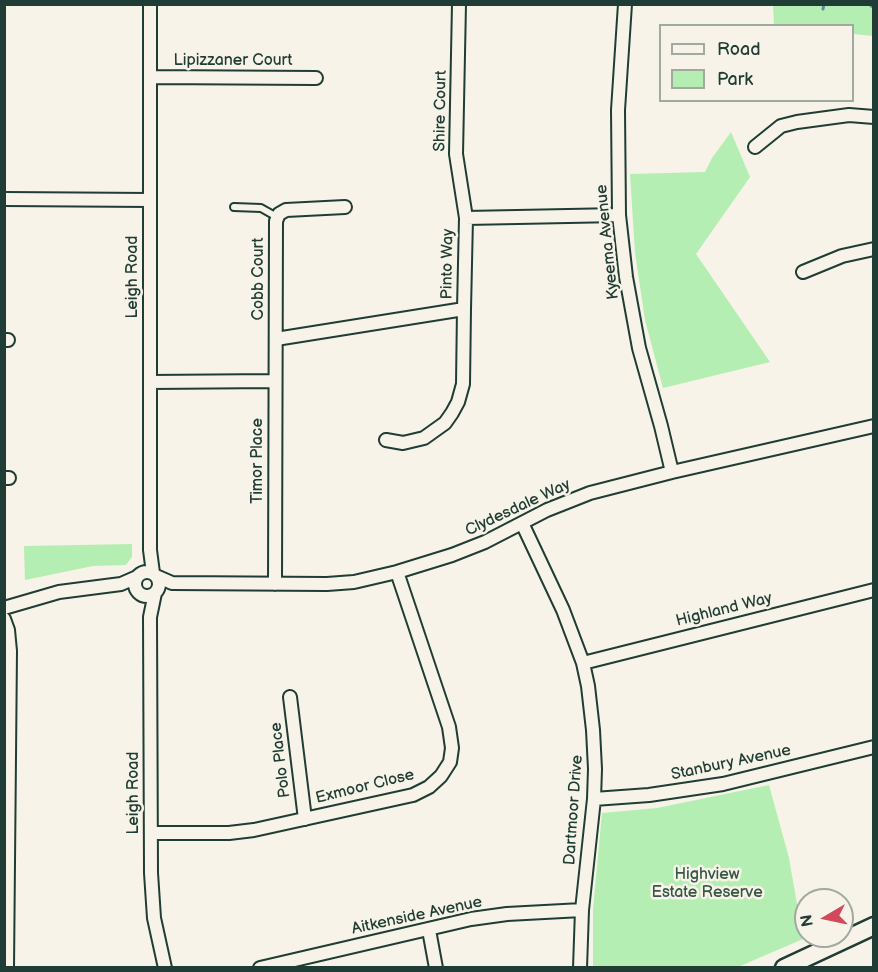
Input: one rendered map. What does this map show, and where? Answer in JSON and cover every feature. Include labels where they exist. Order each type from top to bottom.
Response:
[{"type":"street","name":"Leigh Road","points":[[150,4],[150,550],[155,574]]},
{"type":"street","name":"Shire Court","points":[[459,4],[456,154],[465,218]]},
{"type":"street","name":"Kyeema Avenue","points":[[626,4],[618,110],[619,215],[626,277],[639,348],[662,426],[672,472]]},
{"type":"street","name":"Lipizzaner Court","points":[[151,77],[316,78]]},
{"type":"street","points":[[755,147],[781,126],[805,120],[849,115],[873,117]]},
{"type":"street","points":[[4,199],[150,200]]},
{"type":"street","name":"Cobb Court","points":[[276,339],[275,231],[279,214],[293,208],[345,207]]},
{"type":"street","name":"Pinto Way","points":[[276,339],[464,309],[465,218],[619,215]]},
{"type":"street","points":[[803,272],[842,256],[873,249]]},
{"type":"street","points":[[386,440],[403,443],[424,438],[441,427],[452,413],[463,384],[464,309]]},
{"type":"street","name":"Timor Place","points":[[275,584],[276,339]]},
{"type":"street","points":[[150,382],[275,381]]},
{"type":"street","name":"Clydesdale Way","points":[[139,584],[146,571],[172,583],[275,584],[345,583],[397,573],[485,542],[562,504],[590,493],[873,426]]},
{"type":"street","name":"Dartmoor Drive","points":[[522,523],[563,610],[583,663],[593,730],[594,799],[582,910],[580,968]]},
{"type":"street","name":"Leigh Road","points":[[150,550],[139,584],[150,617],[151,833],[154,918],[165,968]]},
{"type":"street","name":"Exmoor Close","points":[[151,833],[229,833],[254,830],[413,795],[429,787],[441,776],[450,762],[452,748],[449,727],[397,573]]},
{"type":"street","points":[[155,574],[159,582],[157,591]]},
{"type":"street","name":"Clydesdale Way","points":[[139,584],[149,596],[172,583]]},
{"type":"street","name":"Clydesdale Way","points":[[4,608],[59,592],[139,584]]},
{"type":"street","name":"Highland Way","points":[[583,663],[873,590]]},
{"type":"street","name":"Leigh Road","points":[[150,617],[157,591]]},
{"type":"street","points":[[4,619],[10,651],[7,968]]},
{"type":"street","name":"Polo Place","points":[[290,697],[305,819]]},
{"type":"street","name":"Stanbury Avenue","points":[[594,799],[649,795],[723,784],[873,747]]},
{"type":"street","name":"Aitkenside Avenue","points":[[260,968],[306,962],[471,919],[507,914],[582,910]]},
{"type":"street","points":[[784,968],[873,926]]},
{"type":"street","points":[[429,930],[436,968]]},
{"type":"lane","points":[[234,207],[261,208],[278,218]]},
{"type":"green space","points":[[773,5],[873,5],[873,36],[854,34],[854,24],[774,24]]},
{"type":"green space","points":[[731,132],[750,177],[696,254],[770,362],[663,388],[645,320],[635,253],[630,174],[705,172]]},
{"type":"green space","points":[[132,544],[132,557],[126,565],[93,566],[25,580],[24,546]]},
{"type":"green space","name":"Highview Estate Reserve","points":[[769,785],[789,858],[794,888],[794,943],[738,967],[593,967],[593,909],[602,813],[657,808]]},
{"type":"waterway","points":[[823,9],[824,4]]},
{"type":"waterway","points":[[869,4],[874,8]]}]
